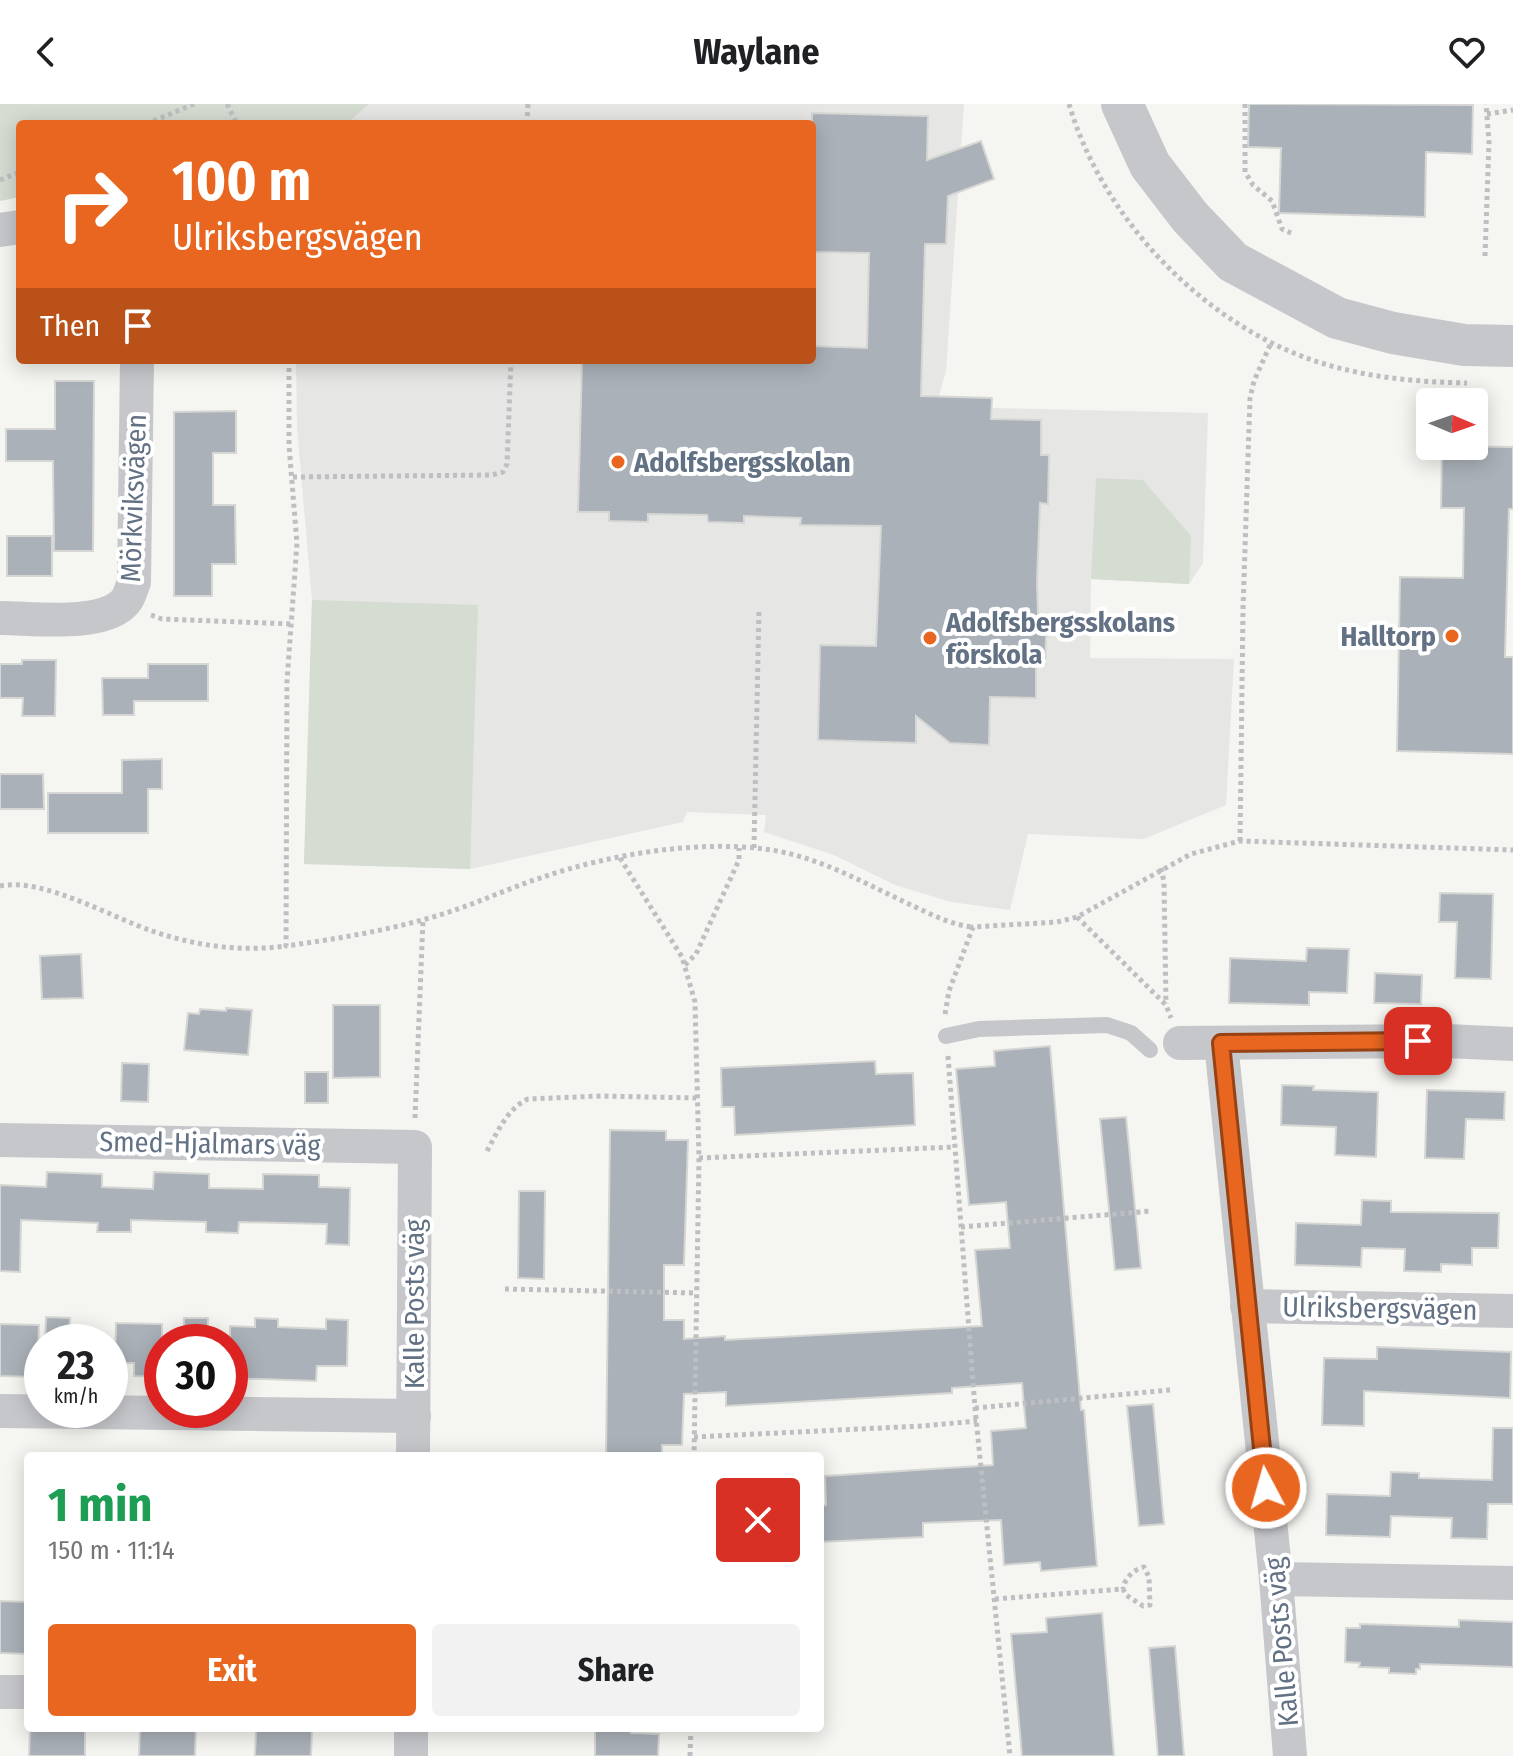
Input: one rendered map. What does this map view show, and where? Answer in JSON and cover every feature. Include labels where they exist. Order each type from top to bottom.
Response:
[{"type":"street","points":[[1122,104],[1150,165],[1190,217],[1233,262],[1337,318],[1393,333],[1464,345],[1513,346]]},
{"type":"street","name":"Mörkviksvägen","points":[[0,618],[77,618],[110,614],[126,602],[134,582],[137,364]]},
{"type":"street","points":[[1165,1046],[1446,1041],[1513,1044]]},
{"type":"street","name":"Kalle Posts väg","points":[[1221,1043],[1276,1579],[1290,1756]]},
{"type":"street","name":"Smed-Hjalmars väg","points":[[0,1140],[415,1147],[414,1138]]},
{"type":"street","name":"Kalle Posts väg","points":[[413,1452],[414,1138]]},
{"type":"street","name":"Ulriksbergsvägen","points":[[1247,1306],[1513,1311]]},
{"type":"street","points":[[0,1411],[414,1416]]},
{"type":"street","points":[[1276,1579],[1318,1577],[1513,1583]]},
{"type":"street","points":[[0,1692],[24,1692]]},
{"type":"street","points":[[411,1732],[411,1756]]},
{"type":"lane","points":[[946,1036],[979,1029],[1107,1025],[1165,1046]]},
{"type":"path","points":[[156,120],[194,104]]},
{"type":"path","points":[[1245,104],[1245,172],[1253,185],[1272,201],[1282,229],[1291,233]]},
{"type":"path","points":[[1485,256],[1489,155],[1486,104]]},
{"type":"path","points":[[1487,114],[1513,110]]},
{"type":"path","points":[[1240,841],[1250,398],[1271,343]]},
{"type":"path","points":[[286,946],[287,681],[297,543],[289,446],[289,364]]},
{"type":"path","points":[[293,477],[492,475],[503,472],[507,464],[511,364]]},
{"type":"path","points":[[126,602],[162,619],[292,624]]},
{"type":"path","points":[[754,848],[759,608]]},
{"type":"path","points":[[0,879],[3,886],[24,885],[45,889],[182,940],[238,949],[338,939],[452,911],[545,876],[675,849],[754,848],[789,853],[835,869],[947,921],[973,927],[1057,922],[1077,917],[1191,854],[1240,841],[1513,850]]},
{"type":"path","points":[[685,965],[696,954],[739,860],[739,848]]},
{"type":"path","points":[[620,858],[682,957],[695,1002],[699,1158],[694,1452]]},
{"type":"path","points":[[1161,868],[1164,882],[1165,1046]]},
{"type":"path","points":[[1077,917],[1166,1005]]},
{"type":"path","points":[[414,1138],[423,919]]},
{"type":"path","points":[[973,927],[945,1002],[946,1036],[975,1408],[1010,1756]]},
{"type":"path","points":[[487,1151],[510,1113],[528,1099],[601,1096],[696,1098]]},
{"type":"path","points":[[699,1158],[954,1147]]},
{"type":"path","points":[[961,1227],[1151,1211]]},
{"type":"path","points":[[505,1289],[696,1293]]},
{"type":"path","points":[[975,1408],[1170,1390]]},
{"type":"path","points":[[694,1437],[977,1421]]},
{"type":"path","points":[[1144,1567],[1149,1577],[1150,1605],[1143,1606],[1126,1595],[1123,1589],[1128,1578],[1144,1567]]},
{"type":"path","points":[[995,1599],[1123,1589]]},
{"type":"path","points":[[690,1756],[691,1732]]},
{"type":"shaded area","points":[[0,104],[369,104],[351,120],[16,120],[16,198],[0,201]]},
{"type":"shaded area","name":"Adolfsbergsskolan","points":[[369,104],[964,104],[946,371],[939,396],[992,398],[992,408],[1208,413],[1203,563],[1189,584],[1091,579],[1090,658],[1234,659],[1226,805],[1144,839],[1028,834],[1010,910],[951,902],[895,885],[834,855],[764,832],[766,815],[687,812],[683,822],[470,869],[304,864],[312,600],[297,428],[296,364],[816,364],[816,120],[351,120]]},
{"type":"shaded area","points":[[1096,478],[1143,480],[1191,536],[1189,584],[1091,579]]},
{"type":"shaded area","points":[[312,600],[478,605],[470,869],[304,864]]},
{"type":"building","points":[[1249,104],[1473,105],[1472,154],[1426,152],[1425,217],[1279,213],[1281,148],[1248,147]]},
{"type":"building","points":[[812,113],[928,116],[927,160],[981,141],[994,179],[948,196],[946,244],[925,244],[921,396],[992,398],[991,419],[1041,420],[1041,455],[1049,455],[1048,504],[1040,503],[1037,581],[1038,615],[1047,615],[1045,664],[1036,664],[1036,698],[990,697],[989,745],[950,743],[916,716],[916,743],[818,740],[820,645],[876,646],[881,526],[800,525],[801,518],[744,516],[744,523],[708,522],[707,515],[648,514],[648,522],[609,521],[609,512],[578,512],[582,364],[816,364],[816,346],[867,348],[869,253],[816,252],[816,120],[812,120]]},
{"type":"building","points":[[55,381],[94,381],[93,551],[54,551],[53,461],[6,461],[6,429],[55,429]]},
{"type":"building","points":[[236,411],[236,453],[213,453],[213,505],[235,505],[236,564],[212,564],[212,596],[174,596],[174,412]]},
{"type":"building","name":"Halltorp","points":[[1488,447],[1513,447],[1505,657],[1513,657],[1513,754],[1397,751],[1400,577],[1463,578],[1464,508],[1441,508],[1442,460],[1488,460]]},
{"type":"building","points":[[7,536],[52,536],[52,576],[7,576]]},
{"type":"building","points":[[22,660],[56,660],[55,716],[22,716],[23,698],[0,698],[0,664],[22,664]]},
{"type":"building","points":[[148,664],[208,664],[208,701],[134,701],[134,715],[103,715],[102,678],[148,678]]},
{"type":"building","points":[[162,759],[162,789],[148,789],[148,833],[48,833],[48,793],[122,793],[122,760]]},
{"type":"building","points":[[0,774],[43,774],[44,809],[0,809]]},
{"type":"building","points":[[1440,893],[1493,894],[1491,979],[1455,978],[1457,922],[1439,922]]},
{"type":"building","points":[[1307,948],[1349,949],[1347,993],[1309,992],[1309,1005],[1229,1003],[1230,958],[1306,961]]},
{"type":"building","points":[[81,954],[83,998],[42,999],[40,956]]},
{"type":"building","points":[[1375,973],[1422,975],[1421,1004],[1374,1003]]},
{"type":"building","points":[[333,1005],[380,1005],[380,1077],[333,1078]]},
{"type":"building","points":[[226,1008],[252,1010],[248,1055],[184,1050],[188,1013],[199,1014],[200,1009],[226,1011]]},
{"type":"building","points":[[1050,1046],[1097,1566],[1041,1571],[1040,1562],[1004,1565],[1001,1520],[923,1523],[923,1537],[824,1542],[825,1476],[993,1465],[991,1431],[1026,1428],[1022,1383],[952,1388],[952,1393],[726,1406],[726,1392],[684,1394],[682,1445],[662,1445],[662,1452],[606,1452],[610,1130],[666,1131],[666,1140],[688,1140],[684,1265],[664,1265],[664,1320],[684,1320],[684,1339],[725,1336],[725,1340],[982,1326],[975,1250],[1010,1248],[1006,1202],[969,1205],[956,1069],[995,1066],[994,1051]]},
{"type":"building","points":[[875,1061],[876,1074],[913,1073],[915,1125],[735,1135],[734,1107],[722,1107],[721,1068]]},
{"type":"building","points":[[122,1063],[149,1064],[148,1102],[121,1101]]},
{"type":"building","points":[[305,1072],[328,1072],[328,1103],[305,1103]]},
{"type":"building","points":[[1282,1085],[1314,1086],[1313,1090],[1378,1092],[1376,1157],[1335,1155],[1336,1127],[1281,1125]]},
{"type":"building","points":[[1427,1090],[1505,1092],[1504,1120],[1466,1119],[1464,1159],[1425,1158]]},
{"type":"building","points":[[1126,1117],[1141,1268],[1115,1270],[1100,1119]]},
{"type":"building","points":[[47,1172],[102,1174],[102,1187],[153,1189],[154,1172],[209,1174],[209,1188],[263,1189],[263,1174],[319,1175],[319,1187],[350,1188],[349,1245],[326,1244],[327,1224],[239,1222],[238,1233],[206,1232],[206,1222],[131,1220],[131,1232],[97,1232],[98,1223],[21,1220],[20,1272],[0,1271],[0,1185],[46,1187]]},
{"type":"building","points":[[519,1191],[545,1191],[544,1279],[518,1278]]},
{"type":"building","points":[[1362,1200],[1391,1201],[1391,1212],[1499,1213],[1498,1248],[1472,1248],[1472,1265],[1441,1264],[1441,1272],[1404,1271],[1405,1249],[1362,1248],[1361,1267],[1295,1265],[1296,1223],[1361,1225]]},
{"type":"building","points":[[46,1317],[70,1318],[70,1324],[46,1324]]},
{"type":"building","points":[[184,1318],[208,1318],[208,1324],[184,1324]]},
{"type":"building","points":[[255,1318],[278,1319],[278,1327],[326,1329],[326,1319],[348,1320],[347,1366],[317,1366],[316,1381],[248,1379],[248,1327],[255,1327]]},
{"type":"building","points":[[116,1323],[162,1324],[144,1324],[144,1376],[134,1376],[134,1363],[128,1363],[128,1324]]},
{"type":"building","points":[[0,1324],[24,1325],[24,1377],[0,1376]]},
{"type":"building","points":[[1377,1347],[1511,1352],[1510,1398],[1364,1391],[1364,1426],[1322,1425],[1324,1358],[1377,1359]]},
{"type":"building","points":[[1153,1404],[1164,1524],[1139,1526],[1127,1406]]},
{"type":"building","points":[[1493,1428],[1513,1428],[1513,1504],[1488,1504],[1487,1539],[1451,1538],[1452,1518],[1391,1516],[1390,1537],[1326,1535],[1327,1494],[1390,1496],[1391,1472],[1419,1473],[1419,1478],[1492,1480]]},
{"type":"building","points":[[0,1601],[24,1602],[24,1654],[0,1653]]},
{"type":"building","points":[[1102,1613],[1114,1756],[1022,1756],[1011,1634],[1047,1632],[1046,1618]]},
{"type":"building","points":[[1459,1620],[1513,1622],[1513,1667],[1420,1664],[1416,1674],[1389,1673],[1389,1668],[1359,1667],[1360,1663],[1345,1662],[1346,1628],[1360,1628],[1360,1624],[1459,1627]]},
{"type":"building","points":[[1175,1646],[1184,1756],[1158,1756],[1149,1648]]},
{"type":"building","points":[[30,1732],[85,1732],[85,1756],[29,1756]]},
{"type":"building","points":[[140,1732],[196,1732],[195,1756],[139,1756]]},
{"type":"building","points":[[256,1732],[312,1732],[311,1756],[255,1756]]},
{"type":"building","points":[[595,1732],[659,1734],[658,1756],[595,1756]]},
{"type":"place","name":"Adolfsbergsskolan","points":[[618,462]]},
{"type":"place","name":"Halltorp","points":[[1452,636]]},
{"type":"place","name":"Adolfsbergsskolans förskola","points":[[930,638]]},
{"type":"route","points":[[1266,1488],[1221,1043],[1418,1041]]}]
